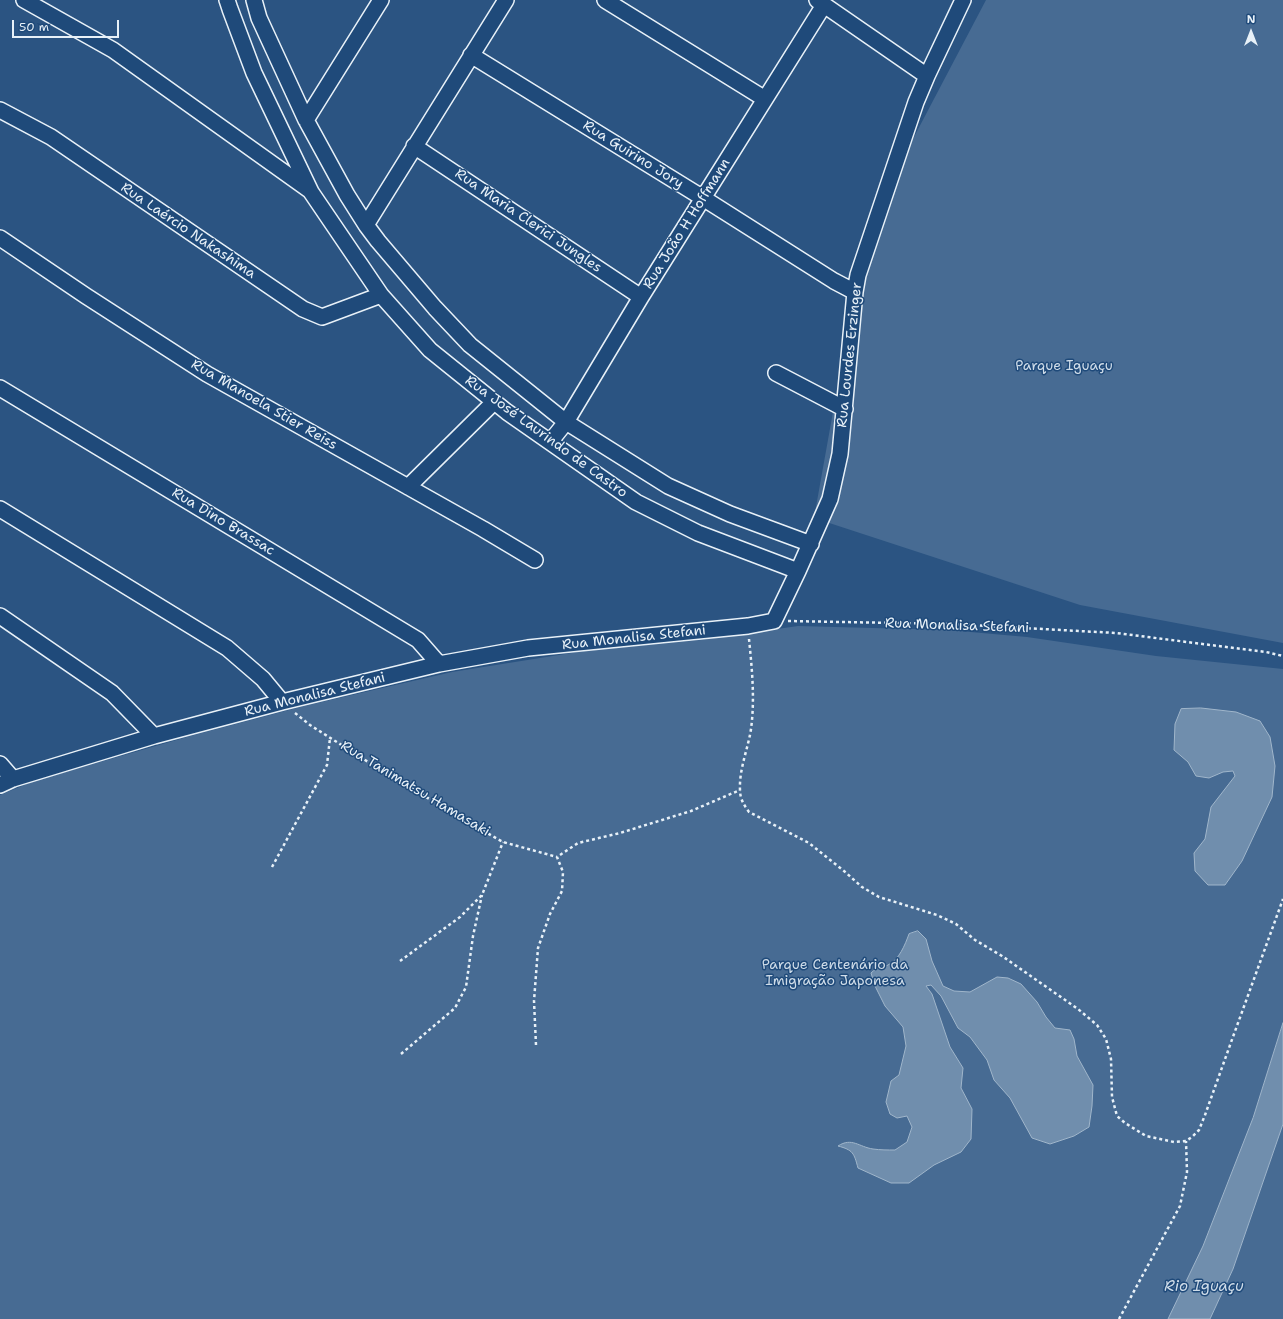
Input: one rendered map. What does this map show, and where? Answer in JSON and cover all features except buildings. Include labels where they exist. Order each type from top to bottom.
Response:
[{"type":"street","points":[[24,0],[112,50],[311,192]]},
{"type":"street","name":"Rua José Laurindo de Castro","points":[[227,0],[254,73],[311,192],[381,295],[430,350],[494,402],[636,502],[698,533],[798,571]]},
{"type":"street","points":[[306,120],[381,0]]},
{"type":"street","points":[[366,226],[414,146],[506,0]]},
{"type":"street","points":[[605,0],[765,99]]},
{"type":"street","name":"Rua Lourdes Erzinger","points":[[774,621],[811,544],[830,499],[840,454],[855,292],[858,275],[916,102],[963,0]]},
{"type":"street","points":[[236,25],[258,3]]},
{"type":"street","name":"Rua José Laurindo de Castro","points":[[258,3],[259,18],[306,120],[347,195],[366,226],[426,297],[470,345],[566,422],[668,486],[730,514],[811,544]]},
{"type":"street","points":[[820,3],[927,76]]},
{"type":"street","name":"Rua João H Hoffmann","points":[[550,442],[566,422],[641,297],[765,99],[820,3]]},
{"type":"street","name":"Rua Guirino Jory","points":[[471,55],[703,198],[834,281],[855,292]]},
{"type":"street","name":"Rua Laércio Nakashima","points":[[0,110],[50,137],[303,309],[322,317],[381,295]]},
{"type":"street","name":"Rua Maria Clerici Jungles","points":[[414,146],[641,297]]},
{"type":"street","name":"Rua Manoela Stier Reiss","points":[[0,238],[80,292],[207,374],[535,560]]},
{"type":"street","points":[[776,373],[845,409]]},
{"type":"street","name":"Rua Dino Brassac","points":[[0,388],[418,640],[440,664]]},
{"type":"street","points":[[408,487],[494,402]]},
{"type":"street","points":[[0,509],[227,648],[263,679],[282,702]]},
{"type":"street","points":[[0,616],[112,693],[154,736]]},
{"type":"street","name":"Rua Monalisa Stefani","points":[[7,782],[154,736],[282,702],[440,664],[528,648],[748,626],[774,621]]},
{"type":"street","points":[[0,764],[7,782]]},
{"type":"path","name":"Rua Monalisa Stefani","points":[[774,621],[950,624],[1116,633],[1266,652],[1283,656]]},
{"type":"path","points":[[748,626],[753,683],[751,729],[742,767],[740,790],[743,804],[749,812],[809,843],[862,887],[879,897],[937,915],[956,924],[975,940],[1002,956],[1078,1009],[1097,1025],[1106,1040],[1111,1059],[1112,1097],[1117,1116],[1125,1123],[1146,1136],[1174,1142],[1186,1141],[1199,1130],[1283,899]]},
{"type":"path","name":"Rua Tanimatsu Hamasaki","points":[[282,702],[310,725],[330,738],[464,820],[503,842],[557,857]]},
{"type":"path","points":[[272,867],[327,765],[330,738]]},
{"type":"path","points":[[536,1045],[534,1001],[538,948],[550,914],[562,891],[563,872],[557,857],[578,843],[620,833],[691,811],[740,790]]},
{"type":"path","points":[[401,1054],[455,1008],[466,987],[473,936],[482,895],[503,842]]},
{"type":"path","points":[[400,961],[460,917],[482,895]]},
{"type":"path","points":[[1119,1319],[1180,1206],[1187,1172],[1186,1141]]},
{"type":"green space","name":"Parque Iguaçu","points":[[986,0],[1283,0],[1283,643],[1080,605],[814,518],[853,300],[894,175]]},
{"type":"green space","name":"Parque Centenário da Imigração Japonesa","points":[[798,626],[948,630],[1027,637],[1156,656],[1283,669],[1283,1023],[1253,1118],[1203,1246],[1168,1319],[0,1319],[0,795],[34,781],[194,735],[304,706],[452,672],[584,651],[701,640]]},
{"type":"green space","points":[[1283,1124],[1283,1319],[1210,1319],[1233,1269]]},
{"type":"water","points":[[1201,708],[1236,712],[1260,721],[1270,737],[1275,766],[1272,797],[1242,861],[1225,885],[1208,885],[1195,871],[1194,853],[1205,839],[1211,807],[1235,776],[1233,771],[1223,772],[1209,778],[1196,776],[1188,762],[1174,750],[1175,724],[1181,709]]},
{"type":"water","points":[[918,931],[926,939],[932,961],[943,986],[954,991],[970,992],[997,977],[1008,978],[1021,984],[1037,1002],[1055,1028],[1070,1030],[1074,1039],[1077,1056],[1093,1085],[1089,1127],[1074,1136],[1050,1144],[1032,1138],[1010,1098],[994,1080],[987,1060],[970,1037],[958,1028],[941,996],[931,985],[926,986],[932,994],[950,1047],[963,1068],[961,1088],[972,1109],[971,1139],[961,1152],[934,1165],[909,1183],[891,1183],[858,1168],[852,1153],[847,1149],[838,1146],[843,1143],[852,1142],[873,1149],[895,1150],[907,1142],[912,1127],[907,1116],[897,1118],[890,1114],[886,1102],[891,1081],[899,1075],[906,1046],[903,1027],[885,1006],[875,986],[871,973],[876,969],[892,963],[898,956],[909,934]]},
{"type":"water","name":"Rio Iguaçu","points":[[1283,1023],[1283,1124],[1233,1269],[1210,1319],[1168,1319],[1203,1246],[1253,1118]]}]
